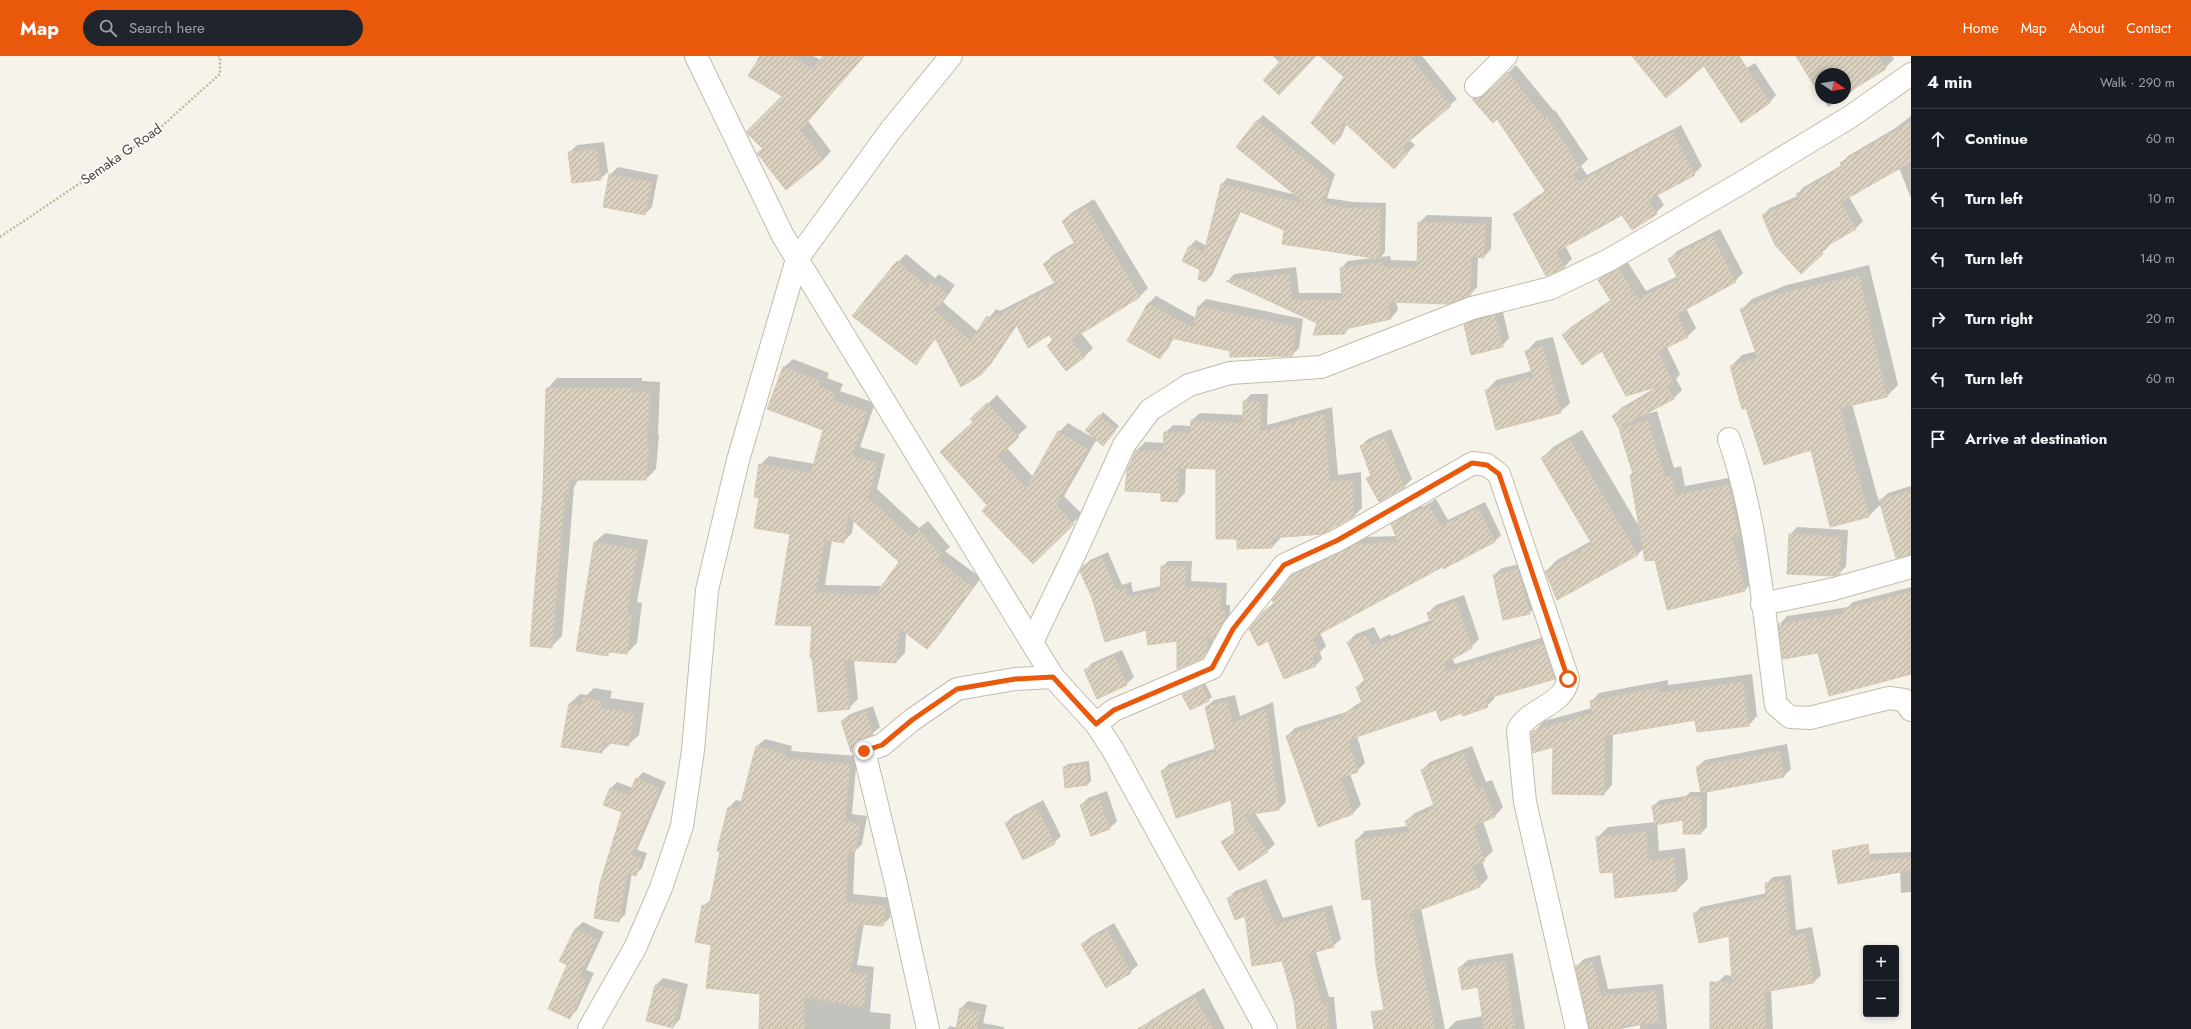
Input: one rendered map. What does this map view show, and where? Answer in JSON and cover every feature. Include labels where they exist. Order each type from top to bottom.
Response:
[{"type":"street","points":[[696,56],[783,236],[956,523],[1053,677],[1096,724],[1113,750],[1266,1029]]},
{"type":"street","points":[[589,1029],[635,948],[661,888],[682,826],[693,750],[707,590],[738,460],[797,259],[890,131],[951,56]]},
{"type":"street","points":[[1476,86],[1506,56]]},
{"type":"street","points":[[1032,642],[1077,549],[1124,445],[1150,410],[1189,385],[1230,373],[1321,367],[1472,308],[1551,288],[1609,260],[1741,183],[1850,117],[1911,74]]},
{"type":"street","points":[[1729,439],[1742,474],[1776,705],[1790,718],[1810,718],[1889,698],[1904,700],[1911,710]]},
{"type":"street","points":[[1096,724],[1114,710],[1212,668],[1233,629],[1284,565],[1338,540],[1472,463],[1487,465],[1499,474],[1568,679],[1566,688],[1552,703],[1523,721],[1518,730],[1525,802],[1577,1029]]},
{"type":"street","points":[[1762,604],[1834,589],[1911,567]]},
{"type":"street","points":[[928,1029],[895,879],[864,751],[882,745],[912,720],[957,689],[1015,679],[1053,677]]},
{"type":"path","name":"Semaka G Road","points":[[0,237],[153,134],[220,74],[220,57],[218,56]]},
{"type":"building","points":[[760,56],[791,56],[812,69],[823,56],[864,56],[800,130],[823,160],[786,190],[757,153],[763,149],[746,132],[782,96],[748,76]]},
{"type":"building","points":[[1285,56],[1316,56],[1279,95],[1263,80]]},
{"type":"building","points":[[1320,56],[1409,56],[1451,106],[1402,147],[1408,153],[1394,169],[1344,122],[1334,145],[1311,123],[1344,77]]},
{"type":"building","points":[[1632,56],[1739,56],[1770,103],[1741,123],[1704,66],[1666,98]]},
{"type":"building","points":[[1796,56],[1878,56],[1886,69],[1851,90],[1851,68],[1815,68],[1815,87]]},
{"type":"building","points":[[1508,72],[1545,119],[1547,117],[1581,168],[1573,174],[1579,182],[1673,132],[1695,175],[1648,200],[1657,214],[1632,230],[1622,215],[1556,252],[1565,268],[1546,276],[1513,214],[1535,202],[1533,199],[1546,192],[1497,119],[1493,123],[1472,99],[1485,95]]},
{"type":"building","points":[[1257,120],[1330,180],[1322,203],[1347,208],[1380,208],[1380,259],[1282,244],[1284,230],[1239,211],[1206,282],[1198,279],[1200,270],[1182,261],[1189,246],[1204,253],[1221,184],[1306,204],[1236,147]]},
{"type":"building","points":[[1911,122],[1911,162],[1841,202],[1856,229],[1820,250],[1823,254],[1801,274],[1775,245],[1762,215],[1799,199],[1796,194],[1842,167],[1840,163]]},
{"type":"building","points":[[597,149],[601,180],[572,183],[568,152]]},
{"type":"building","points":[[609,174],[652,182],[645,215],[603,207]]},
{"type":"building","points":[[1086,207],[1140,297],[1071,340],[1085,357],[1066,371],[1047,346],[1053,340],[1049,335],[1028,348],[1016,324],[982,374],[961,387],[935,338],[916,365],[852,316],[897,261],[927,286],[930,281],[947,294],[935,311],[971,341],[987,316],[991,319],[1056,285],[1043,264],[1075,244],[1062,221]]},
{"type":"building","points":[[1418,222],[1485,224],[1484,258],[1472,257],[1470,296],[1448,304],[1388,302],[1391,319],[1345,329],[1345,334],[1313,335],[1317,323],[1226,281],[1289,274],[1292,300],[1342,300],[1340,268],[1383,262],[1384,267],[1417,268]]},
{"type":"building","points":[[1712,236],[1736,282],[1677,314],[1688,337],[1658,352],[1673,383],[1667,385],[1674,399],[1619,428],[1612,416],[1660,386],[1626,396],[1602,351],[1582,365],[1562,335],[1611,301],[1598,280],[1619,269],[1638,299],[1678,279],[1668,259]]},
{"type":"building","points":[[1859,275],[1887,397],[1840,408],[1869,517],[1830,527],[1811,450],[1764,465],[1746,408],[1742,409],[1730,366],[1758,358],[1740,309],[1775,295]]},
{"type":"building","points":[[1148,303],[1193,328],[1198,306],[1296,327],[1292,356],[1230,357],[1230,351],[1171,338],[1160,359],[1127,341]]},
{"type":"building","points":[[1495,315],[1503,347],[1471,355],[1464,325]]},
{"type":"building","points":[[1543,346],[1561,413],[1496,430],[1485,390],[1533,377],[1525,351]]},
{"type":"building","points":[[783,367],[821,381],[819,386],[835,393],[832,400],[867,412],[852,456],[877,463],[868,498],[910,536],[918,529],[942,556],[937,560],[973,587],[927,649],[899,628],[896,663],[844,660],[850,709],[818,712],[812,658],[810,658],[812,626],[775,625],[790,534],[754,528],[759,498],[754,497],[759,464],[811,473],[823,430],[767,409]],"holes":[[[848,516],[899,562],[875,595],[816,593],[825,540],[844,543]]]},
{"type":"building","points":[[546,388],[632,388],[632,392],[650,392],[647,446],[649,446],[646,480],[569,480],[569,494],[565,494],[552,648],[530,646],[543,493]]},
{"type":"building","points":[[1243,401],[1261,402],[1260,432],[1324,414],[1330,482],[1353,480],[1354,516],[1322,534],[1272,538],[1272,548],[1237,549],[1237,539],[1216,539],[1216,469],[1179,468],[1178,502],[1161,501],[1161,493],[1125,491],[1127,470],[1136,450],[1163,451],[1164,432],[1190,433],[1191,420],[1243,423]]},
{"type":"building","points":[[987,403],[1019,437],[998,457],[1026,488],[1058,431],[1088,449],[1056,505],[1074,524],[1033,564],[982,511],[987,505],[940,452],[973,422],[970,419]]},
{"type":"building","points":[[1099,415],[1116,430],[1103,446],[1085,430]]},
{"type":"building","points":[[1648,420],[1665,477],[1672,476],[1675,495],[1729,485],[1739,536],[1732,537],[1745,591],[1667,610],[1655,560],[1645,561],[1630,475],[1633,474],[1619,429]]},
{"type":"building","points":[[1384,436],[1405,487],[1379,502],[1366,478],[1372,478],[1360,446]]},
{"type":"building","points":[[1570,440],[1638,555],[1557,600],[1545,571],[1592,544],[1541,458]]},
{"type":"building","points":[[1911,490],[1911,555],[1896,558],[1879,500]]},
{"type":"building","points":[[1429,505],[1441,526],[1478,508],[1495,542],[1443,569],[1442,567],[1312,638],[1320,654],[1312,657],[1316,666],[1284,679],[1268,641],[1258,646],[1249,629],[1264,611],[1275,605],[1272,600],[1292,575],[1357,544],[1398,542],[1391,524],[1414,511],[1415,513]]},
{"type":"building","points":[[1789,534],[1841,537],[1840,574],[1834,576],[1787,574]]},
{"type":"building","points":[[594,542],[638,550],[627,612],[632,613],[627,654],[608,652],[608,656],[576,651]]},
{"type":"building","points":[[1102,557],[1116,590],[1125,588],[1127,597],[1160,591],[1161,566],[1186,567],[1185,587],[1221,589],[1220,611],[1225,611],[1224,620],[1214,638],[1207,638],[1207,651],[1203,658],[1177,669],[1177,641],[1148,645],[1146,630],[1105,642],[1092,598],[1080,571],[1083,566]]},
{"type":"building","points":[[1518,569],[1530,614],[1503,620],[1493,575]]},
{"type":"building","points":[[1911,592],[1911,674],[1829,696],[1818,653],[1783,659],[1778,624],[1845,614],[1844,609]]},
{"type":"building","points":[[1456,602],[1472,648],[1444,664],[1447,671],[1543,643],[1555,679],[1485,699],[1488,707],[1463,716],[1462,713],[1440,721],[1436,710],[1348,740],[1358,772],[1341,778],[1353,814],[1318,827],[1286,736],[1342,717],[1341,715],[1363,705],[1356,687],[1366,683],[1347,642],[1366,635],[1372,646],[1382,642],[1383,643],[1431,624],[1427,613]]},
{"type":"building","points":[[1114,656],[1127,685],[1097,699],[1084,670]]},
{"type":"building","points":[[1743,682],[1749,726],[1697,732],[1695,720],[1605,736],[1604,795],[1552,794],[1553,747],[1533,753],[1531,733],[1533,731],[1592,713],[1590,701],[1659,688],[1660,693]]},
{"type":"building","points":[[1202,686],[1209,701],[1190,710],[1182,695]]},
{"type":"building","points":[[583,698],[602,701],[601,708],[634,713],[629,746],[604,742],[602,753],[561,747],[569,704],[582,706]]},
{"type":"building","points":[[1227,701],[1233,723],[1266,709],[1279,810],[1245,815],[1268,852],[1239,871],[1221,842],[1235,833],[1231,800],[1176,818],[1161,771],[1216,752],[1205,707]]},
{"type":"building","points":[[866,712],[873,735],[855,742],[851,752],[841,721]]},
{"type":"building","points":[[756,746],[786,754],[784,758],[850,764],[845,821],[860,824],[855,852],[848,851],[846,902],[885,906],[883,926],[858,924],[850,972],[867,974],[864,1007],[804,997],[804,1029],[759,1029],[760,994],[706,988],[711,945],[695,942],[702,905],[709,907],[720,852],[717,851],[728,807],[739,810]]},
{"type":"building","points":[[1780,751],[1784,777],[1701,793],[1696,767]]},
{"type":"building","points":[[1463,753],[1477,790],[1483,788],[1495,817],[1473,826],[1485,861],[1472,866],[1480,887],[1425,908],[1414,910],[1415,912],[1403,916],[1413,917],[1435,1029],[1374,1029],[1371,1012],[1384,1010],[1376,966],[1371,899],[1362,900],[1355,840],[1410,832],[1405,821],[1435,808],[1421,770]]},
{"type":"building","points":[[1086,764],[1088,785],[1065,788],[1063,767]]},
{"type":"building","points":[[636,778],[660,788],[632,856],[641,859],[636,876],[627,873],[619,922],[594,918],[600,883],[622,812],[603,805],[610,788],[629,795]]},
{"type":"building","points":[[1683,797],[1701,797],[1701,834],[1683,834],[1683,820],[1655,825],[1652,806],[1683,801]]},
{"type":"building","points":[[1099,798],[1110,829],[1091,836],[1080,805]]},
{"type":"building","points":[[1036,807],[1055,844],[1023,860],[1005,823]]},
{"type":"building","points":[[1646,832],[1649,861],[1674,858],[1677,891],[1615,898],[1613,872],[1600,873],[1596,837]]},
{"type":"building","points":[[1868,844],[1870,860],[1911,858],[1911,870],[1838,884],[1832,851]]},
{"type":"building","points":[[1784,881],[1790,936],[1805,933],[1814,983],[1764,992],[1766,1029],[1710,1029],[1710,982],[1732,982],[1729,936],[1699,943],[1693,913],[1766,898],[1765,883]]},
{"type":"building","points":[[1259,885],[1275,925],[1324,911],[1334,947],[1308,954],[1322,1004],[1327,1003],[1329,1029],[1297,1029],[1294,1002],[1282,961],[1252,966],[1245,916],[1235,920],[1227,898]]},
{"type":"building","points":[[575,929],[597,939],[579,977],[587,981],[570,1019],[548,1009],[567,965],[559,961]]},
{"type":"building","points":[[1107,930],[1131,973],[1106,988],[1081,944]]},
{"type":"building","points":[[1505,961],[1515,1029],[1484,1029],[1478,987],[1462,990],[1458,968]]},
{"type":"building","points":[[1593,962],[1601,996],[1656,991],[1659,1023],[1620,1026],[1620,1029],[1589,1029],[1575,966]]},
{"type":"building","points":[[655,985],[681,991],[673,1028],[646,1021]]},
{"type":"building","points":[[1195,997],[1213,1029],[1137,1029]]},
{"type":"building","points":[[960,1008],[980,1012],[977,1029],[956,1029]]},
{"type":"route","points":[[864,751],[882,745],[912,720],[957,689],[1015,679],[1053,677],[1096,724],[1114,710],[1212,668],[1233,629],[1284,565],[1338,540],[1472,463],[1487,465],[1499,474],[1538,585],[1568,679]]}]
